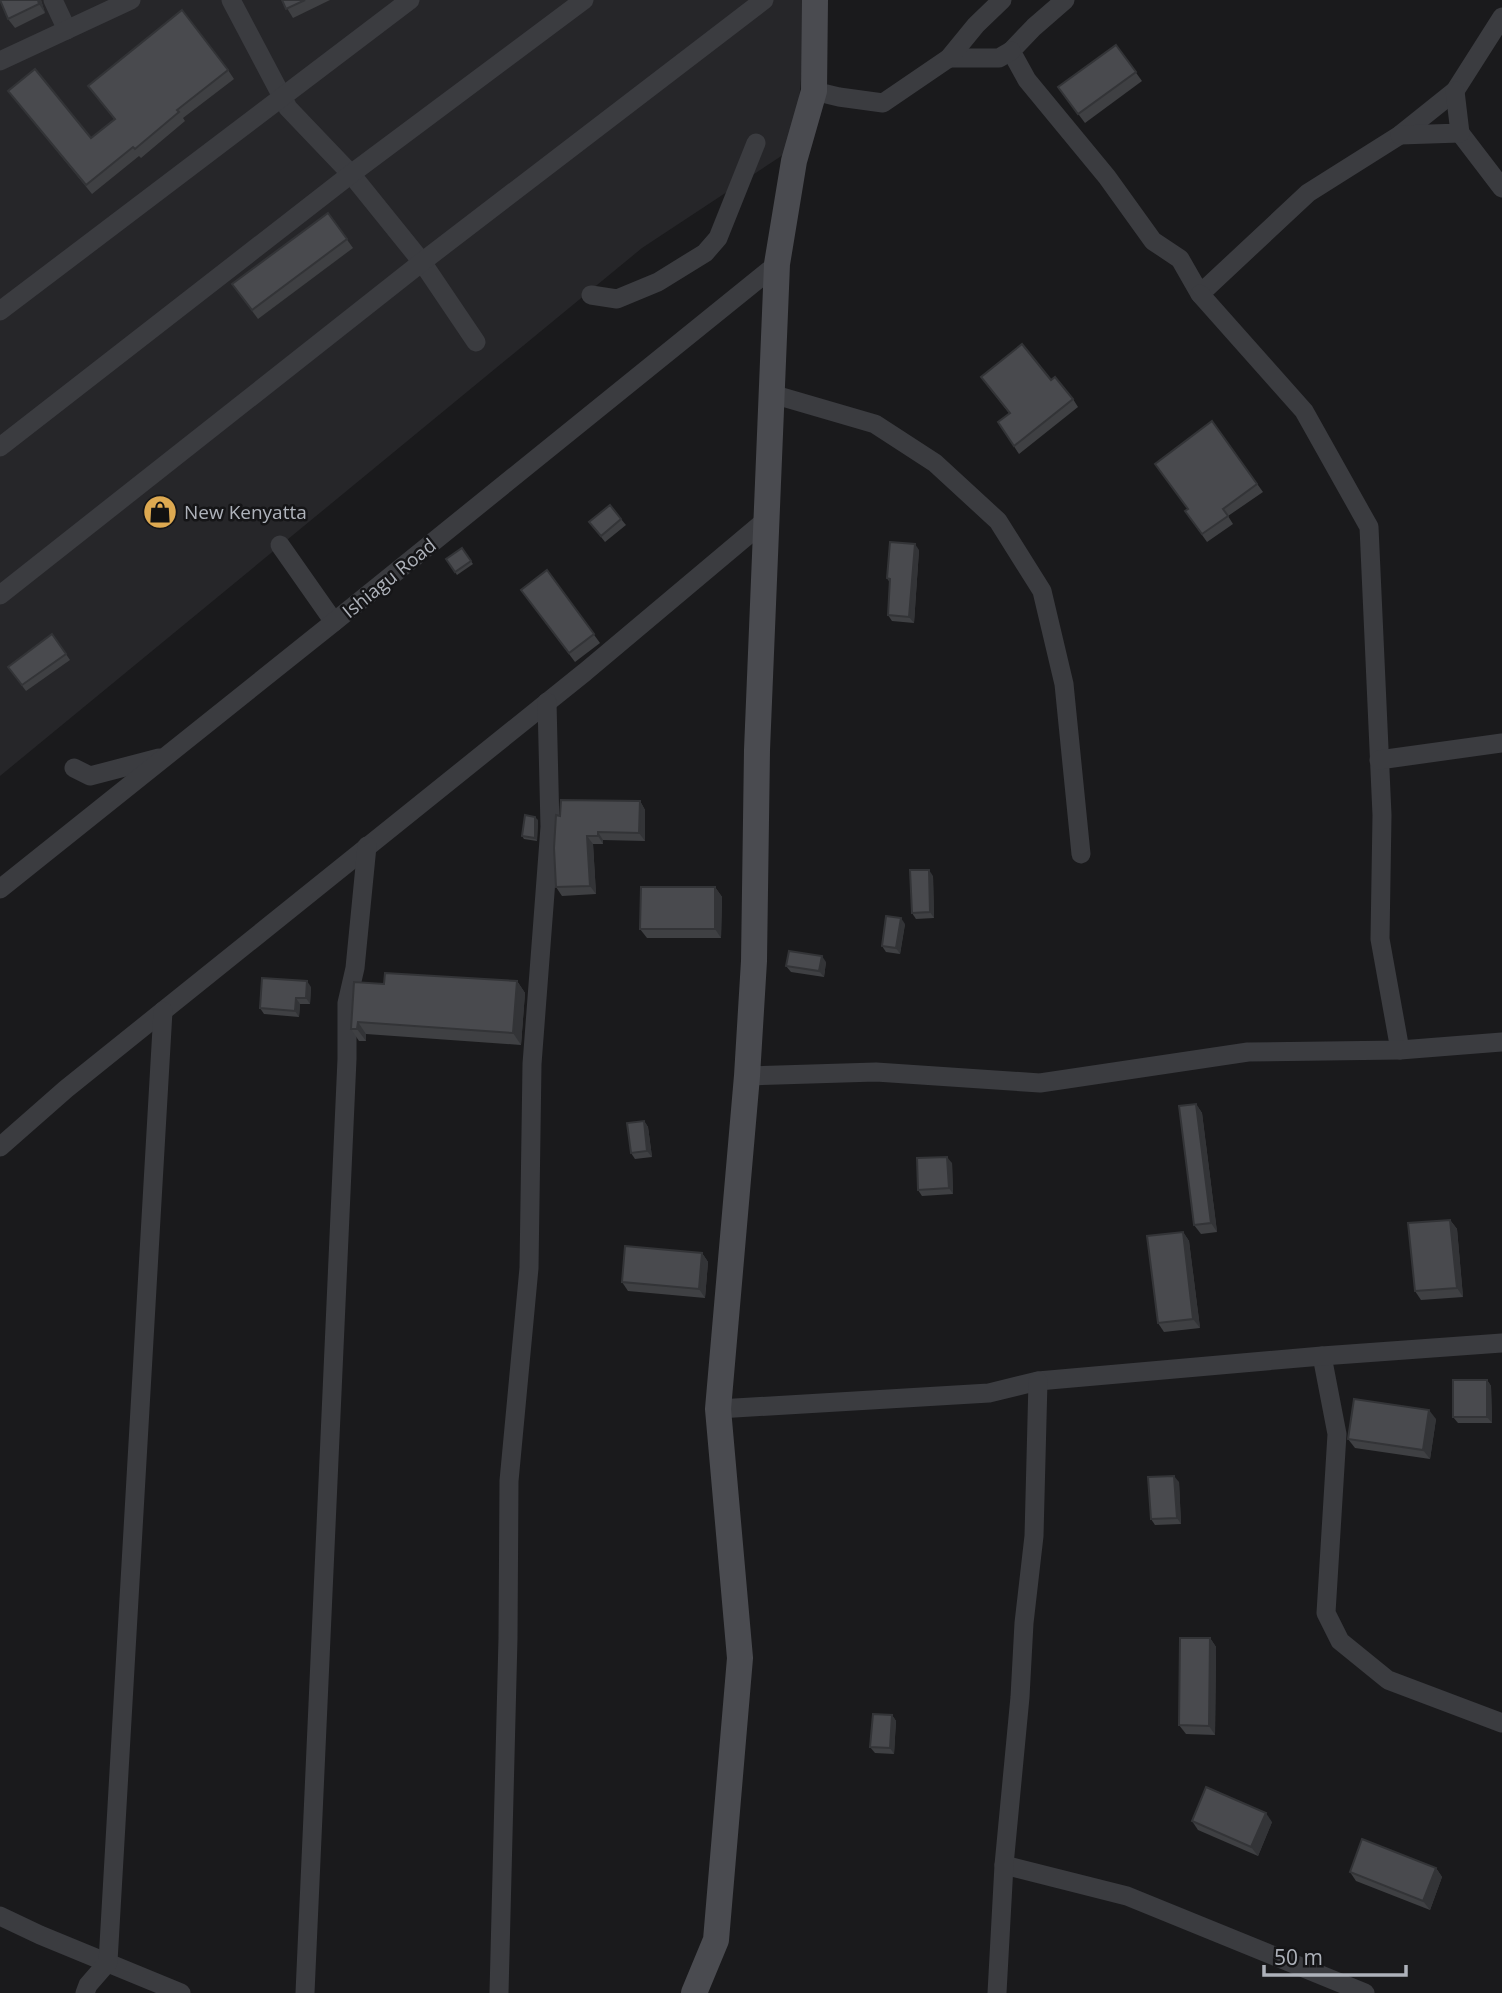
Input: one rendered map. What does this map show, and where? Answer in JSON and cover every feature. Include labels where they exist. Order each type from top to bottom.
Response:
[{"type":"street","points":[[53,0],[67,30]]},
{"type":"street","points":[[0,61],[131,0]]},
{"type":"street","points":[[232,0],[288,108],[351,174],[422,262],[476,342]]},
{"type":"street","points":[[0,311],[410,0]]},
{"type":"street","points":[[0,447],[351,174],[584,0]]},
{"type":"street","points":[[0,595],[422,262],[764,0]]},
{"type":"street","points":[[694,1993],[716,1940],[740,1658],[718,1409],[747,1076],[754,961],[757,750],[777,264],[794,161],[814,91],[815,0]]},
{"type":"street","points":[[814,91],[883,103],[949,58],[976,25],[1002,0]]},
{"type":"street","points":[[949,58],[999,58],[1011,51],[1065,0]]},
{"type":"street","points":[[1200,294],[1308,193],[1400,135],[1455,91],[1502,17]]},
{"type":"street","points":[[1011,51],[1027,80],[1107,177],[1153,241],[1180,259],[1200,294],[1304,411],[1368,527],[1382,815],[1380,939],[1399,1050]]},
{"type":"street","points":[[1455,91],[1461,133],[1502,188]]},
{"type":"street","points":[[1400,135],[1461,133]]},
{"type":"street","points":[[592,295],[617,299],[658,282],[705,253],[718,238],[756,143]]},
{"type":"street","name":"Ishiagu Road","points":[[0,889],[777,264]]},
{"type":"street","points":[[772,394],[875,424],[935,463],[998,521],[1042,591],[1065,684],[1081,854]]},
{"type":"street","points":[[0,1147],[66,1089],[547,702],[767,519]]},
{"type":"street","points":[[280,545],[334,622]]},
{"type":"street","points":[[499,1993],[509,1481],[529,1268],[532,1064],[550,827],[547,702]]},
{"type":"street","points":[[1379,760],[1502,743]]},
{"type":"street","points":[[74,768],[89,776],[167,756]]},
{"type":"street","points":[[305,1993],[347,1003],[355,968],[367,846]]},
{"type":"street","points":[[85,1993],[88,1985],[108,1962],[163,1011]]},
{"type":"street","points":[[747,1076],[876,1072],[1040,1083],[1248,1052],[1399,1050],[1502,1042]]},
{"type":"street","points":[[718,1409],[989,1393],[1038,1381],[1502,1343]]},
{"type":"street","points":[[1322,1356],[1337,1434],[1326,1613],[1340,1641],[1388,1680],[1502,1723]]},
{"type":"street","points":[[998,1993],[1004,1865],[1034,1536],[1038,1381]]},
{"type":"street","points":[[1004,1865],[1127,1896],[1365,1993]]},
{"type":"street","points":[[0,1916],[181,1993]]},
{"type":"shaded area","name":"New Kenyatta","points":[[0,0],[808,0],[795,147],[642,248],[0,776]]},
{"type":"building","points":[[0,0],[38,0],[39,4],[8,19]]},
{"type":"building","points":[[282,0],[305,0],[286,9]]},
{"type":"building","points":[[182,10],[228,70],[177,110],[179,112],[135,149],[133,147],[86,185],[8,91],[35,69],[91,138],[115,119],[88,86]]},
{"type":"building","points":[[1116,45],[1136,72],[1078,114],[1058,87]]},
{"type":"building","points":[[328,213],[347,239],[252,310],[232,284]]},
{"type":"building","points":[[1022,344],[1051,380],[1055,377],[1073,399],[1014,446],[998,422],[1010,413],[981,377]]},
{"type":"building","points":[[1212,421],[1257,484],[1223,509],[1228,516],[1202,534],[1185,511],[1188,509],[1155,464]]},
{"type":"building","points":[[610,505],[621,519],[601,536],[589,522]]},
{"type":"building","points":[[890,542],[915,544],[909,617],[888,615]]},
{"type":"building","points":[[462,548],[471,561],[455,572],[446,559]]},
{"type":"building","points":[[547,570],[594,634],[569,653],[521,590]]},
{"type":"building","points":[[52,634],[66,654],[22,685],[8,667]]},
{"type":"building","points":[[561,800],[640,801],[639,833],[598,832],[598,836],[587,836],[590,886],[556,887],[554,848],[556,815],[560,816]]},
{"type":"building","points":[[525,815],[535,817],[535,838],[522,836]]},
{"type":"building","points":[[910,870],[929,870],[930,912],[912,913]]},
{"type":"building","points":[[641,887],[715,887],[715,929],[640,929]]},
{"type":"building","points":[[886,916],[901,918],[896,948],[882,946]]},
{"type":"building","points":[[789,951],[822,956],[819,971],[786,966]]},
{"type":"building","points":[[385,973],[517,981],[513,1033],[358,1022],[357,1029],[351,1029],[354,982],[384,984]]},
{"type":"building","points":[[262,978],[307,981],[306,998],[296,998],[295,1011],[260,1008]]},
{"type":"building","points":[[1196,1104],[1211,1223],[1194,1225],[1179,1106]]},
{"type":"building","points":[[644,1121],[647,1151],[631,1153],[627,1123]]},
{"type":"building","points":[[947,1157],[949,1188],[918,1190],[917,1158]]},
{"type":"building","points":[[1450,1220],[1457,1288],[1415,1291],[1408,1223]]},
{"type":"building","points":[[1183,1232],[1193,1319],[1158,1323],[1147,1236]]},
{"type":"building","points":[[625,1246],[702,1253],[699,1289],[622,1282]]},
{"type":"building","points":[[1453,1380],[1487,1380],[1487,1417],[1453,1417]]},
{"type":"building","points":[[1354,1399],[1429,1410],[1423,1450],[1348,1439]]},
{"type":"building","points":[[1174,1476],[1177,1518],[1151,1519],[1148,1477]]},
{"type":"building","points":[[1180,1638],[1210,1638],[1209,1726],[1179,1725]]},
{"type":"building","points":[[873,1714],[892,1715],[890,1748],[870,1747]]},
{"type":"building","points":[[1206,1787],[1266,1813],[1251,1847],[1192,1821]]},
{"type":"building","points":[[1362,1839],[1436,1868],[1423,1901],[1350,1872]]},
{"type":"place","name":"New Kenyatta","points":[[160,512]]}]
